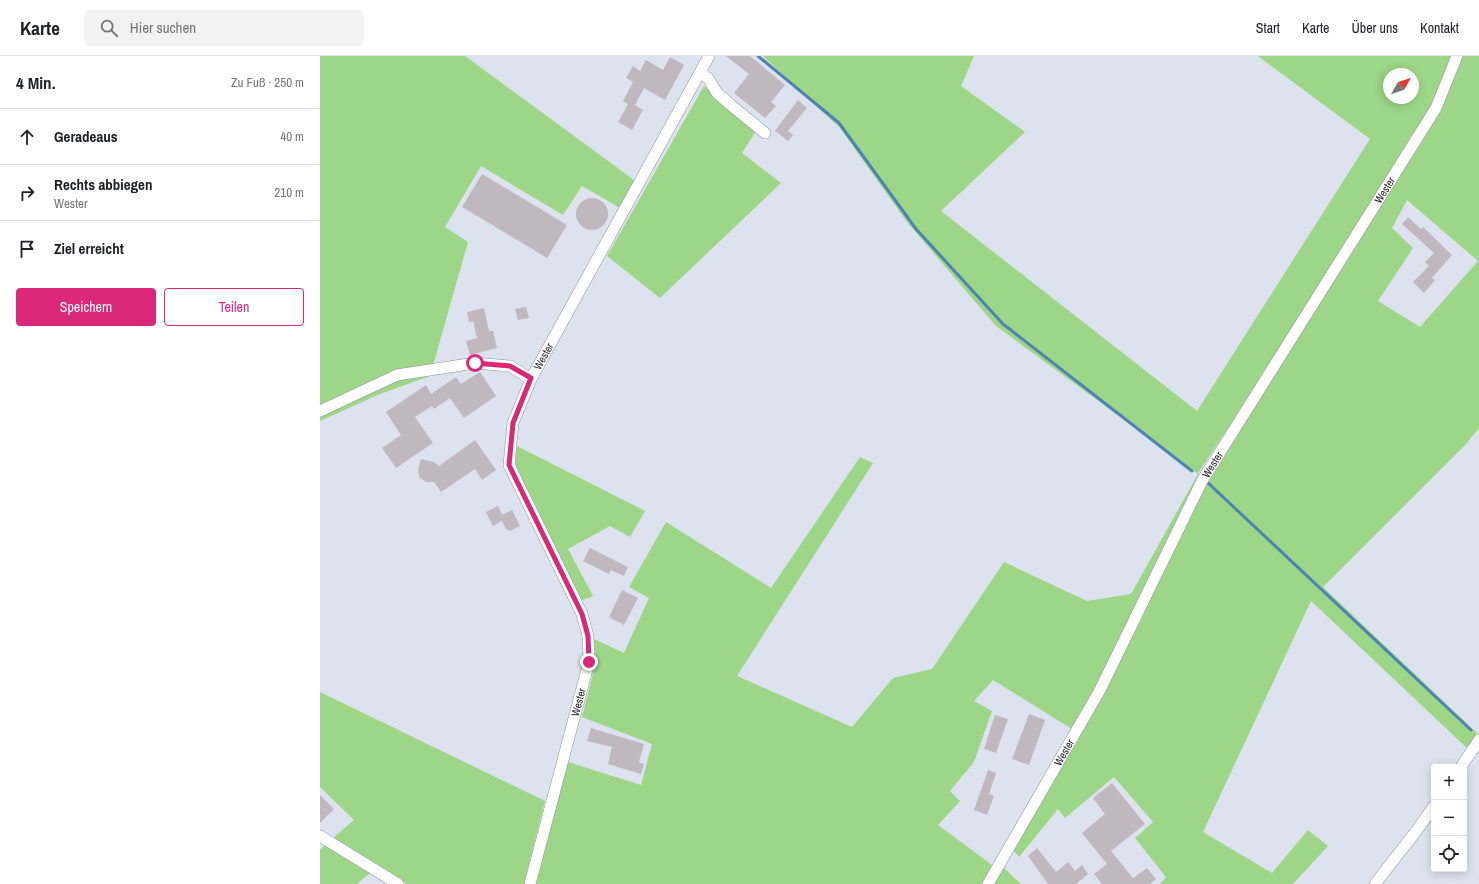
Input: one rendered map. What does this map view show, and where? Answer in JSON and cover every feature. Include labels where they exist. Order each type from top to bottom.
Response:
[{"type":"street","name":"Wester","points":[[530,884],[589,662],[588,636],[582,614],[509,465],[513,423],[531,378],[709,56]]},
{"type":"street","name":"Wester","points":[[988,884],[1100,690],[1202,481],[1436,108],[1457,56]]},
{"type":"street","points":[[700,73],[708,78],[717,92],[732,106],[765,133]]},
{"type":"street","points":[[320,411],[397,375],[475,363],[510,366],[531,378]]},
{"type":"street","points":[[1462,764],[1479,740]]},
{"type":"street","points":[[1375,884],[1431,810]]},
{"type":"street","points":[[320,836],[398,884]]},
{"type":"green space","points":[[320,56],[465,56],[634,180],[620,208],[582,186],[563,215],[481,166],[445,227],[468,242],[430,376],[380,394],[320,421]]},
{"type":"green space","points":[[763,56],[974,56],[961,86],[1025,132],[941,211],[1197,411],[1370,139],[1258,56],[1452,56],[1431,105],[1439,110],[1462,56],[1479,56],[1479,428],[1466,444],[1323,587],[1477,733],[1468,749],[1311,601],[1203,832],[1272,873],[1308,830],[1328,846],[1293,884],[1160,884],[1166,877],[1135,838],[1153,822],[1114,777],[1065,818],[1058,809],[1019,857],[1013,850],[1080,734],[993,680],[974,701],[992,711],[974,762],[950,791],[960,801],[938,825],[992,865],[982,884],[536,884],[568,762],[641,785],[652,744],[582,717],[596,662],[594,639],[624,653],[649,598],[629,587],[666,522],[771,588],[860,457],[873,463],[737,676],[852,727],[893,678],[932,669],[1004,562],[1087,601],[1131,594],[1198,474],[996,326],[907,222],[840,128]],"holes":[[[1407,200],[1478,261],[1420,327],[1378,301],[1413,248],[1392,228]],[[1303,310],[1312,315],[1208,483],[1198,473],[1231,424]]]},
{"type":"green space","points":[[704,86],[756,131],[742,153],[781,183],[660,298],[607,256]]},
{"type":"green space","points":[[517,446],[645,511],[630,537],[610,526],[568,549],[593,596],[580,601],[515,465]]},
{"type":"green space","points":[[320,692],[545,801],[524,884],[407,884],[333,838],[354,820],[320,787]]},
{"type":"green space","points":[[326,844],[370,873],[357,884],[320,884],[320,850]]},
{"type":"green space","points":[[1003,867],[1021,884],[994,884]]},
{"type":"building","points":[[726,56],[750,56],[785,85],[771,102],[776,106],[765,118],[734,93],[749,74]]},
{"type":"building","points":[[670,57],[684,65],[665,100],[644,88],[635,105],[643,110],[632,130],[618,122],[628,104],[623,101],[633,82],[626,78],[633,66],[640,71],[646,60],[663,70]]},
{"type":"building","points":[[798,100],[807,108],[788,131],[793,135],[788,141],[775,131]]},
{"type":"building","points":[[482,174],[567,225],[547,258],[462,207]]},
{"type":"building","points":[[592,198],[601,201],[605,205],[608,214],[605,223],[601,227],[592,230],[583,227],[579,223],[576,214],[579,205],[583,201]]},
{"type":"building","points":[[1408,217],[1421,229],[1423,227],[1452,255],[1432,278],[1435,280],[1424,293],[1413,282],[1429,266],[1425,262],[1434,253],[1402,224]]},
{"type":"building","points":[[526,307],[529,318],[518,320],[515,309]]},
{"type":"building","points":[[484,308],[489,331],[493,331],[497,348],[470,355],[466,341],[477,338],[473,321],[469,322],[467,312]]},
{"type":"building","points":[[480,372],[496,396],[464,418],[450,398],[434,409],[432,406],[415,417],[433,443],[396,468],[382,448],[401,435],[386,412],[426,385],[431,394],[456,377],[461,384]]},
{"type":"building","points":[[475,440],[496,470],[482,480],[475,469],[441,492],[434,482],[426,482],[419,477],[418,470],[421,459],[434,462],[439,466]]},
{"type":"building","points":[[498,506],[502,515],[512,510],[520,526],[510,531],[506,529],[502,521],[493,526],[486,512]]},
{"type":"building","points":[[590,548],[628,567],[624,576],[611,570],[609,574],[583,561]]},
{"type":"building","points":[[622,590],[638,598],[624,625],[609,617]]},
{"type":"building","points":[[1029,714],[1045,720],[1029,765],[1012,759]]},
{"type":"building","points":[[995,715],[1008,719],[996,753],[984,749]]},
{"type":"building","points":[[591,728],[644,744],[639,762],[644,764],[641,774],[608,764],[612,747],[587,741]]},
{"type":"building","points":[[988,770],[996,773],[989,794],[994,796],[987,815],[974,810]]},
{"type":"building","points":[[1112,783],[1145,824],[1111,851],[1133,878],[1147,868],[1156,879],[1150,884],[1102,884],[1094,874],[1107,864],[1082,833],[1105,814],[1093,798]]},
{"type":"building","points":[[320,795],[334,809],[320,823]]},
{"type":"building","points":[[1037,848],[1056,872],[1068,862],[1075,871],[1082,865],[1088,874],[1076,884],[1048,884],[1028,856]]},
{"type":"waterway","points":[[758,56],[839,123],[916,229],[1003,324],[1192,471]]},
{"type":"waterway","points":[[1206,481],[1471,730]]},
{"type":"route","points":[[475,363],[510,366],[531,378],[513,423],[509,465],[582,614],[588,636],[589,662]]}]
